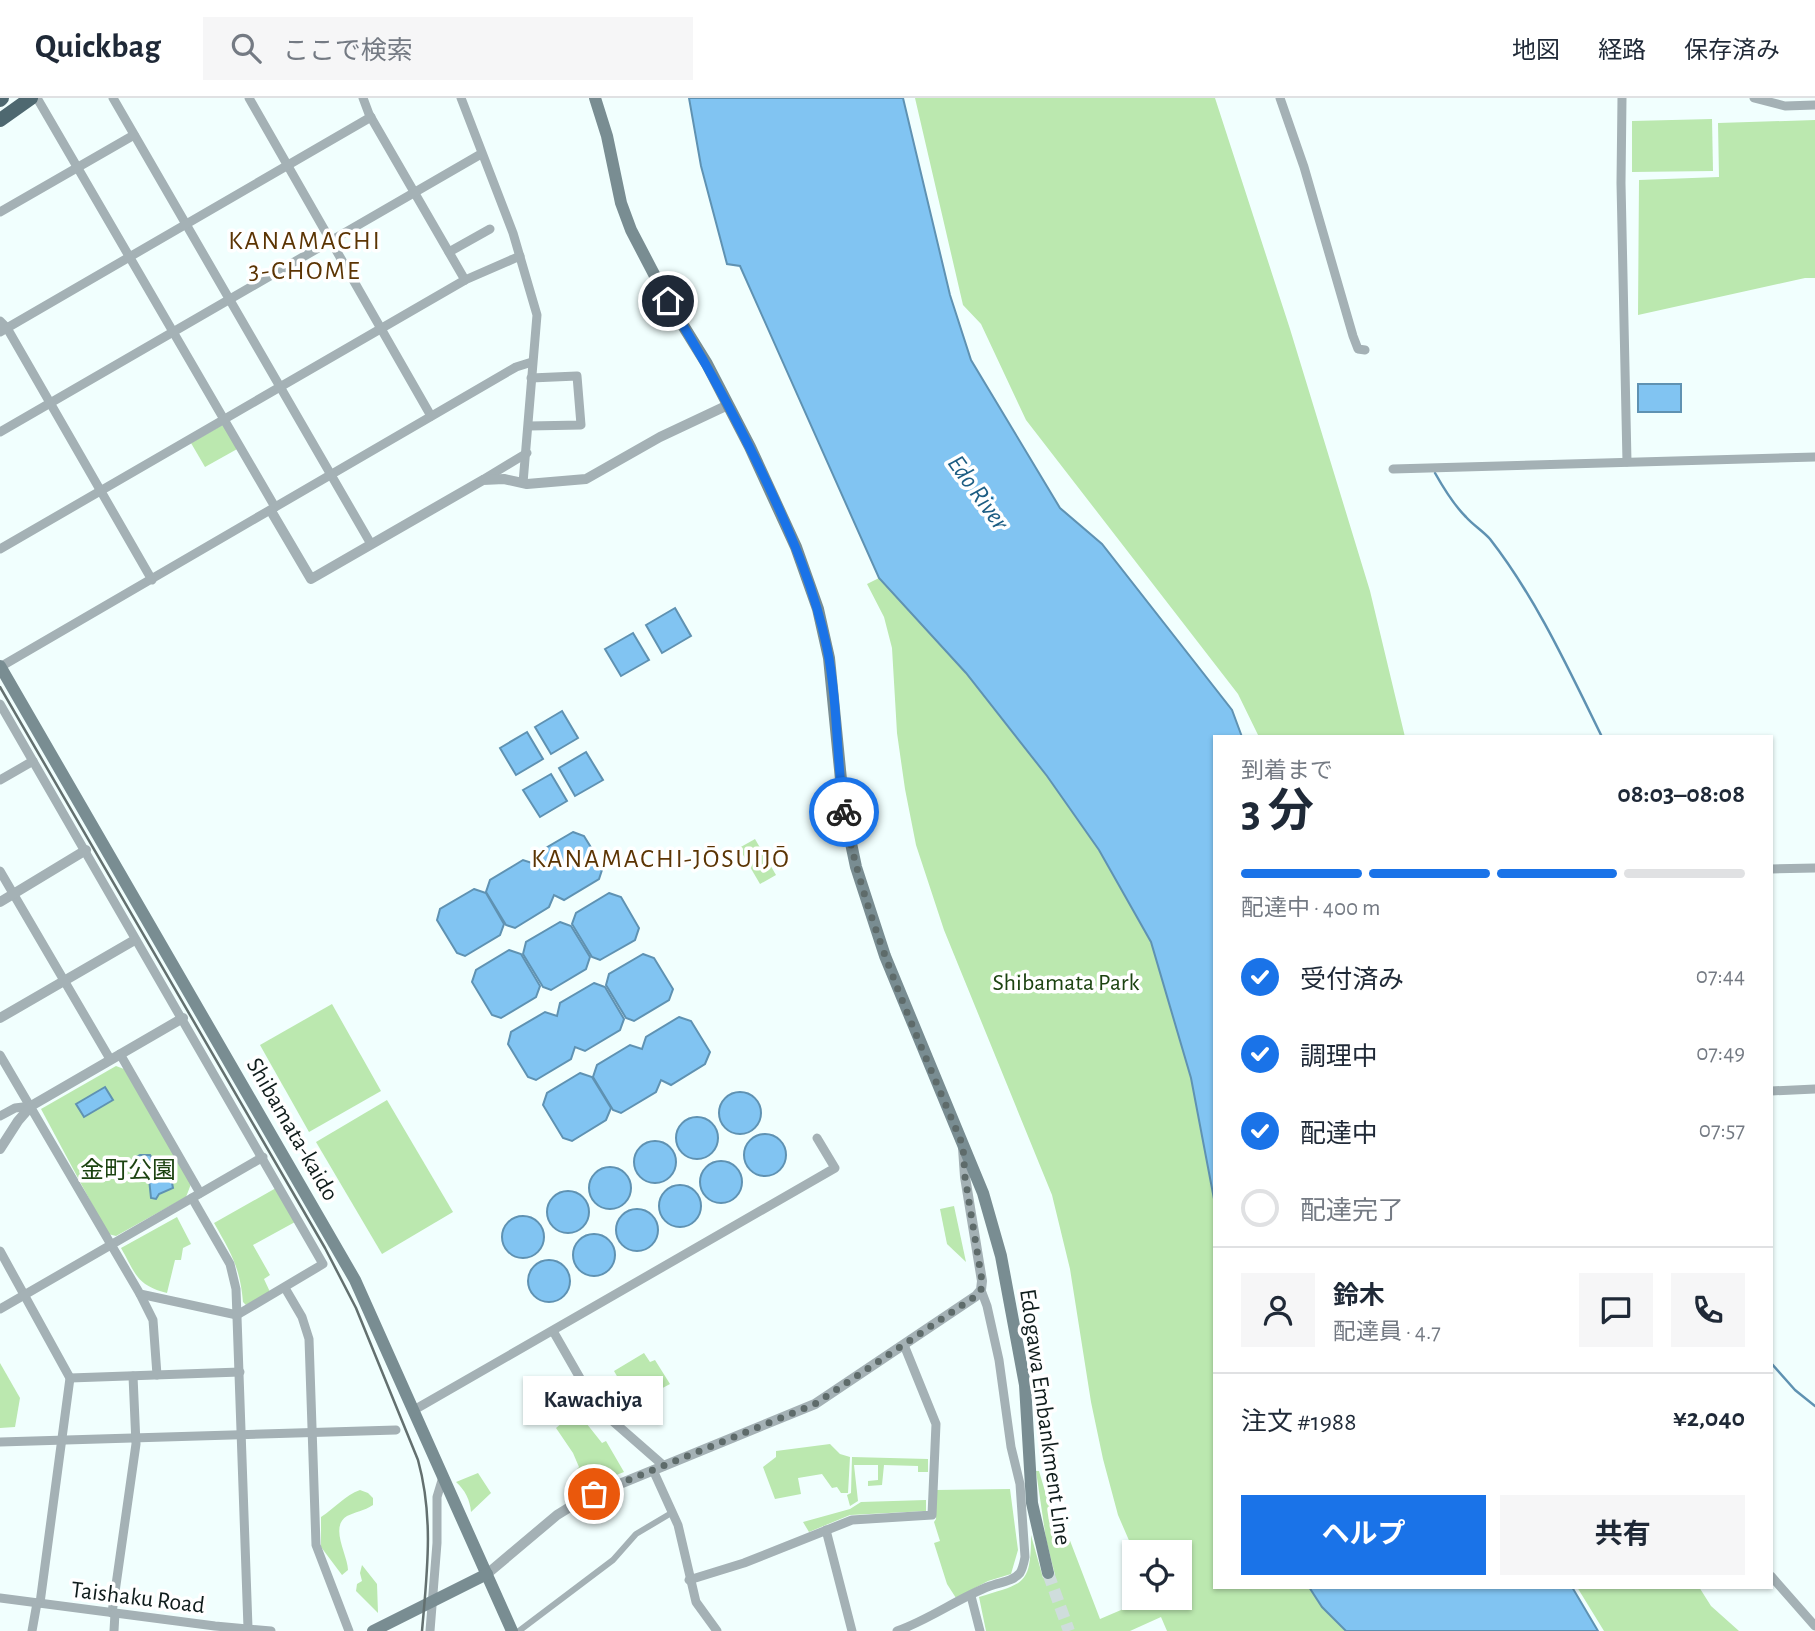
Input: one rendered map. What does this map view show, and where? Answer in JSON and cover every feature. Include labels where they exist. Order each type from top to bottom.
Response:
[{"type":"highway","points":[[0,114],[22,98]]},
{"type":"highway","points":[[0,120],[31,98]]},
{"type":"main road","name":"Edogawa Embankment Line","points":[[595,98],[607,136],[619,196],[631,230],[645,260],[729,405],[786,524],[818,609],[829,658],[844,810],[856,867],[886,956],[992,1220],[1010,1297],[1025,1385],[1032,1503],[1048,1573]]},
{"type":"main road","name":"Shibamata-kaido","points":[[0,667],[355,1280],[512,1631]]},
{"type":"main road","points":[[373,1631],[487,1574]]},
{"type":"street","points":[[37,98],[224,419],[311,579],[527,453]]},
{"type":"street","points":[[113,98],[371,544]]},
{"type":"street","points":[[249,98],[431,416]]},
{"type":"street","points":[[363,98],[371,117],[465,280]]},
{"type":"street","points":[[461,98],[510,226],[537,315],[523,483]]},
{"type":"street","points":[[1280,98],[1308,178],[1353,336],[1358,349],[1365,350]]},
{"type":"street","points":[[1622,98],[1621,183],[1627,462]]},
{"type":"street","points":[[1754,98],[1785,106],[1815,105]]},
{"type":"street","points":[[152,580],[50,403],[2,327],[371,117]]},
{"type":"street","points":[[0,212],[134,135]]},
{"type":"street","points":[[0,432],[481,154]]},
{"type":"street","points":[[449,253],[490,229]]},
{"type":"street","points":[[0,549],[465,280],[520,256]]},
{"type":"street","points":[[0,667],[516,367],[532,362]]},
{"type":"street","points":[[529,426],[580,425],[577,376],[531,378]]},
{"type":"street","points":[[483,480],[504,479],[523,483],[586,479],[660,436],[729,405]]},
{"type":"street","points":[[1393,469],[1815,457]]},
{"type":"street","points":[[0,704],[86,850],[134,940],[183,1018],[323,1260],[321,1267],[237,1315],[140,1294]]},
{"type":"street","points":[[0,780],[33,761]]},
{"type":"street","points":[[0,902],[86,850]]},
{"type":"street","points":[[1773,869],[1815,868]]},
{"type":"street","points":[[0,871],[65,980],[115,1056],[196,1196],[230,1264],[236,1289],[248,1628]]},
{"type":"street","points":[[0,1018],[134,940]]},
{"type":"street","points":[[0,1149],[31,1106],[183,1018]]},
{"type":"street","points":[[0,1055],[153,1320],[158,1375]]},
{"type":"street","points":[[1773,1091],[1815,1090]]},
{"type":"street","points":[[0,1116],[15,1108],[31,1106]]},
{"type":"street","points":[[414,1410],[835,1168],[817,1138]]},
{"type":"street","points":[[897,1631],[920,1627],[992,1585],[1012,1579],[1020,1572],[1025,1558],[1020,1484],[1011,1447],[999,1360],[981,1290],[982,1281],[965,1177],[963,1146]]},
{"type":"street","points":[[0,1310],[263,1157]]},
{"type":"street","points":[[0,1251],[71,1378],[39,1603],[32,1631]]},
{"type":"street","points":[[285,1288],[302,1317],[309,1339],[316,1545],[349,1631]]},
{"type":"street","points":[[487,1574],[569,1507],[594,1494],[806,1409],[837,1391],[981,1290]]},
{"type":"street","points":[[553,1331],[592,1399],[614,1423],[664,1466]]},
{"type":"street","points":[[689,1580],[744,1563],[852,1520],[932,1516],[936,1424],[904,1345]]},
{"type":"street","points":[[71,1378],[240,1372]]},
{"type":"street","points":[[114,1631],[113,1613],[136,1438],[133,1376]]},
{"type":"street","points":[[0,1442],[396,1430]]},
{"type":"street","points":[[653,1470],[673,1512],[696,1602],[717,1631]]},
{"type":"street","points":[[430,1631],[437,1543],[437,1497],[443,1477]]},
{"type":"street","points":[[519,1631],[613,1560],[636,1534],[673,1512]]},
{"type":"street","points":[[826,1530],[852,1631]]},
{"type":"street","points":[[1773,1578],[1815,1626]]},
{"type":"street","points":[[971,1596],[980,1631]]},
{"type":"street","name":"Taishaku Road","points":[[0,1598],[215,1628],[271,1631]]},
{"type":"green space","points":[[915,98],[1215,98],[1290,329],[1370,591],[1405,735],[1258,735],[1238,694],[1026,420],[981,324],[963,305]]},
{"type":"green space","points":[[1712,119],[1713,171],[1632,172],[1632,121]]},
{"type":"green space","points":[[1815,120],[1815,278],[1638,315],[1639,180],[1719,177],[1718,123]]},
{"type":"green space","points":[[224,424],[239,448],[205,467],[191,443]]},
{"type":"green space","name":"Shibamata Park","points":[[879,578],[966,673],[1047,776],[1099,850],[1151,942],[1191,1078],[1213,1194],[1213,1589],[1310,1589],[1322,1607],[1346,1631],[1167,1631],[1161,1617],[1130,1631],[986,1631],[979,1597],[1006,1589],[1022,1580],[1029,1564],[1031,1535],[1043,1578],[1055,1575],[1046,1539],[1036,1471],[1039,1471],[1057,1532],[1069,1538],[1100,1619],[1122,1610],[1192,1610],[1192,1540],[1129,1540],[1118,1515],[1091,1402],[1070,1269],[1052,1195],[944,930],[916,845],[897,733],[892,648],[884,617],[867,584]]},
{"type":"green space","points":[[755,839],[776,875],[760,884],[739,848]]},
{"type":"green space","points":[[332,1004],[381,1091],[309,1132],[260,1045]]},
{"type":"green space","name":"金町公園","points":[[116,1066],[124,1069],[191,1184],[186,1197],[116,1236],[108,1234],[41,1109]]},
{"type":"green space","points":[[387,1100],[453,1212],[382,1254],[316,1142]]},
{"type":"green space","points":[[276,1188],[295,1222],[253,1245],[270,1275],[264,1279],[270,1292],[246,1305],[243,1302],[234,1261],[214,1223]]},
{"type":"green space","points":[[954,1206],[966,1262],[947,1244],[940,1209]]},
{"type":"green space","points":[[177,1217],[191,1244],[183,1248],[181,1260],[175,1260],[167,1293],[143,1282],[134,1272],[121,1248]]},
{"type":"green space","points":[[644,1353],[650,1362],[655,1360],[670,1384],[633,1404],[614,1371]]},
{"type":"green space","points":[[0,1363],[20,1398],[15,1427],[0,1428]]},
{"type":"green space","points":[[575,1409],[602,1443],[606,1441],[624,1472],[586,1487],[573,1453],[556,1428],[562,1423],[561,1420]]},
{"type":"green space","points":[[830,1444],[840,1454],[850,1457],[848,1493],[841,1493],[837,1487],[832,1488],[822,1474],[798,1478],[801,1494],[775,1499],[763,1467],[776,1457],[776,1451]]},
{"type":"green space","points":[[852,1457],[928,1459],[928,1472],[918,1472],[918,1466],[884,1465],[882,1485],[868,1486],[868,1481],[878,1480],[878,1465],[854,1465],[858,1501],[850,1506],[847,1495],[851,1493]]},
{"type":"green space","points":[[478,1473],[491,1493],[471,1512],[470,1503],[456,1482]]},
{"type":"green space","points":[[1010,1489],[1018,1550],[1011,1574],[988,1581],[956,1598],[947,1584],[934,1543],[940,1541],[934,1522],[936,1490]]},
{"type":"green space","points":[[360,1490],[373,1498],[373,1505],[347,1516],[342,1521],[339,1534],[348,1570],[342,1575],[321,1547],[321,1517],[349,1495]]},
{"type":"green space","points":[[926,1500],[926,1511],[850,1515],[809,1532],[803,1522],[850,1509],[861,1502]]},
{"type":"green space","points":[[362,1565],[377,1584],[378,1613],[356,1591],[357,1584],[362,1581]]},
{"type":"green space","points":[[1578,1589],[1700,1589],[1711,1606],[1739,1631],[1604,1631]]},
{"type":"water","name":"Edo River","points":[[689,98],[903,98],[950,295],[971,360],[1060,508],[1102,544],[1232,710],[1241,735],[1213,735],[1213,1194],[1191,1078],[1151,942],[1099,850],[1047,776],[966,673],[879,578],[740,266],[727,264],[701,166]]},
{"type":"water","points":[[1638,384],[1681,384],[1681,412],[1638,412]]},
{"type":"water","points":[[675,608],[691,636],[662,653],[646,625]]},
{"type":"water","points":[[633,633],[649,660],[621,676],[605,649]]},
{"type":"water","points":[[562,711],[578,738],[551,754],[535,727]]},
{"type":"water","points":[[527,732],[543,759],[516,775],[500,748]]},
{"type":"water","points":[[586,752],[603,780],[575,796],[559,768]]},
{"type":"water","points":[[551,774],[567,801],[540,817],[523,790]]},
{"type":"water","points":[[573,832],[584,836],[603,867],[599,879],[564,900],[554,895],[549,907],[515,928],[506,925],[486,892],[490,880],[523,860],[535,864],[539,852]]},
{"type":"water","points":[[474,889],[486,893],[504,924],[500,935],[465,956],[457,953],[437,920],[440,909]]},
{"type":"water","points":[[609,893],[621,897],[639,928],[635,940],[600,960],[592,957],[572,924],[576,913]]},
{"type":"water","points":[[560,922],[571,926],[590,957],[586,969],[551,990],[543,987],[523,954],[526,942]]},
{"type":"water","points":[[509,950],[521,954],[540,986],[536,997],[501,1018],[492,1015],[472,982],[476,970]]},
{"type":"water","points":[[643,954],[654,958],[673,989],[669,1000],[634,1021],[626,1018],[606,985],[609,974]]},
{"type":"water","points":[[594,983],[605,987],[624,1019],[620,1030],[585,1051],[575,1047],[571,1059],[536,1080],[528,1077],[508,1044],[511,1032],[545,1012],[557,1016],[560,1003]]},
{"type":"water","points":[[679,1017],[691,1021],[710,1052],[705,1064],[671,1085],[661,1080],[656,1092],[621,1113],[613,1110],[593,1077],[597,1065],[630,1045],[642,1049],[646,1037]]},
{"type":"water","points":[[580,1073],[592,1077],[611,1108],[606,1120],[572,1141],[563,1138],[543,1105],[547,1093]]},
{"type":"water","points":[[105,1087],[113,1100],[84,1117],[76,1104]]},
{"type":"water","points":[[740,1092],[755,1098],[761,1113],[755,1128],[740,1134],[725,1128],[719,1113],[725,1098]]},
{"type":"water","points":[[697,1117],[712,1123],[718,1138],[712,1153],[697,1159],[682,1153],[676,1138],[682,1123]]},
{"type":"water","points":[[765,1134],[780,1140],[786,1155],[780,1170],[765,1176],[750,1170],[744,1155],[750,1140]]},
{"type":"water","points":[[655,1141],[670,1147],[676,1162],[670,1177],[655,1183],[640,1177],[634,1162],[640,1147]]},
{"type":"water","points":[[140,1155],[150,1155],[158,1168],[170,1172],[173,1188],[159,1194],[156,1199],[151,1198],[149,1179],[140,1176],[133,1159]]},
{"type":"water","points":[[721,1161],[736,1167],[742,1182],[736,1197],[721,1203],[706,1197],[700,1182],[706,1167]]},
{"type":"water","points":[[610,1167],[625,1173],[631,1188],[625,1203],[610,1209],[595,1203],[589,1188],[595,1173]]},
{"type":"water","points":[[680,1185],[695,1191],[701,1206],[695,1221],[680,1227],[665,1221],[659,1206],[665,1191]]},
{"type":"water","points":[[568,1191],[583,1197],[589,1212],[583,1227],[568,1233],[553,1227],[547,1212],[553,1197]]},
{"type":"water","points":[[637,1209],[652,1215],[658,1230],[652,1245],[637,1251],[622,1245],[616,1230],[622,1215]]},
{"type":"water","points":[[523,1216],[538,1222],[544,1237],[538,1252],[523,1258],[508,1252],[502,1237],[508,1222]]},
{"type":"water","points":[[594,1234],[609,1240],[615,1255],[609,1270],[594,1276],[579,1270],[573,1255],[579,1240]]},
{"type":"water","points":[[549,1260],[564,1266],[570,1281],[564,1296],[549,1302],[534,1296],[528,1281],[534,1266]]},
{"type":"water","points":[[1310,1589],[1573,1589],[1598,1631],[1346,1631],[1322,1607]]},
{"type":"waterway","points":[[1435,473],[1457,507],[1490,539],[1522,585],[1551,635],[1601,735]]},
{"type":"waterway","points":[[1773,1365],[1795,1390],[1815,1406]]},
{"type":"tunnel","points":[[1048,1573],[1069,1631]]},
{"type":"railway","points":[[0,687],[325,1248],[356,1308],[418,1460],[423,1482],[428,1546],[422,1631]]},
{"type":"way so far","points":[[594,1494],[815,1404],[976,1296],[981,1290],[982,1281],[965,1177],[963,1146],[871,916],[856,867],[844,812]]},
{"type":"place","name":"Kawachiya","points":[[594,1494]]},
{"type":"district","name":"KANAMACHI 3-CHOME","points":[[305,255]]},
{"type":"district","name":"KANAMACHI-JŌSUIJŌ","points":[[661,858]]},
{"type":"route","points":[[668,301],[707,364],[750,447],[796,547],[818,609],[829,658],[844,812]]}]
